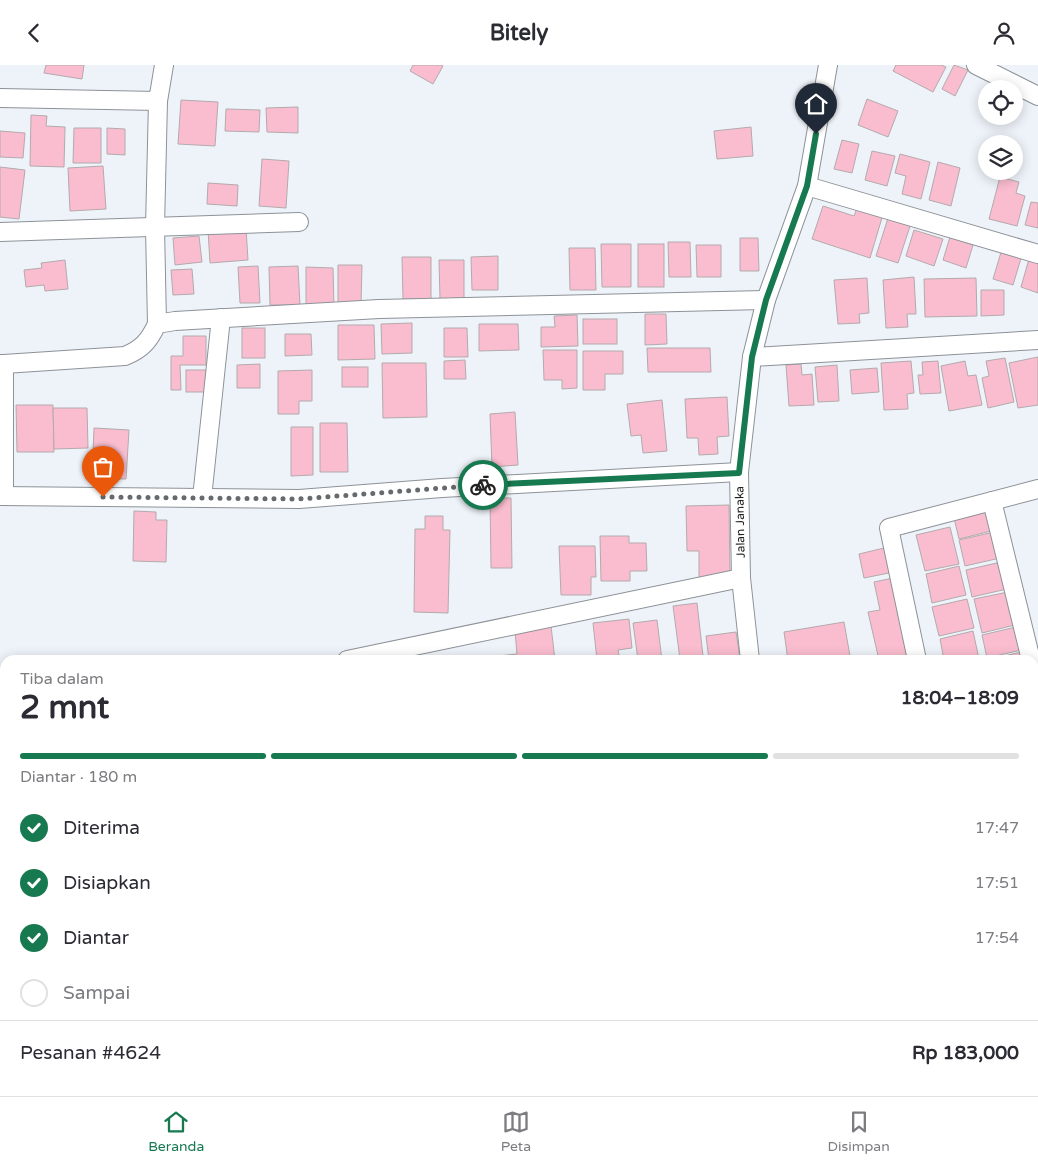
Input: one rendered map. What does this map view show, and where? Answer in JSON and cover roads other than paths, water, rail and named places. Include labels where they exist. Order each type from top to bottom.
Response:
[{"type":"street","points":[[164,65],[158,101],[155,227],[157,324],[149,341],[138,350],[125,356],[2,364],[2,496],[299,499],[442,487],[739,473]]},
{"type":"street","name":"Jalan Janaka","points":[[749,655],[741,577],[739,473],[752,357],[766,300],[807,186],[828,65]]},
{"type":"street","points":[[976,65],[1038,96]]},
{"type":"street","points":[[0,98],[158,101]]},
{"type":"street","points":[[807,186],[1038,254]]},
{"type":"street","points":[[0,232],[299,222]]},
{"type":"street","points":[[157,324],[379,309],[766,300]]},
{"type":"street","points":[[202,498],[222,319]]},
{"type":"street","points":[[752,357],[1038,340]]},
{"type":"street","points":[[916,655],[889,528],[1038,489]]},
{"type":"street","points":[[992,501],[1030,655]]},
{"type":"street","points":[[371,655],[741,577]]}]
